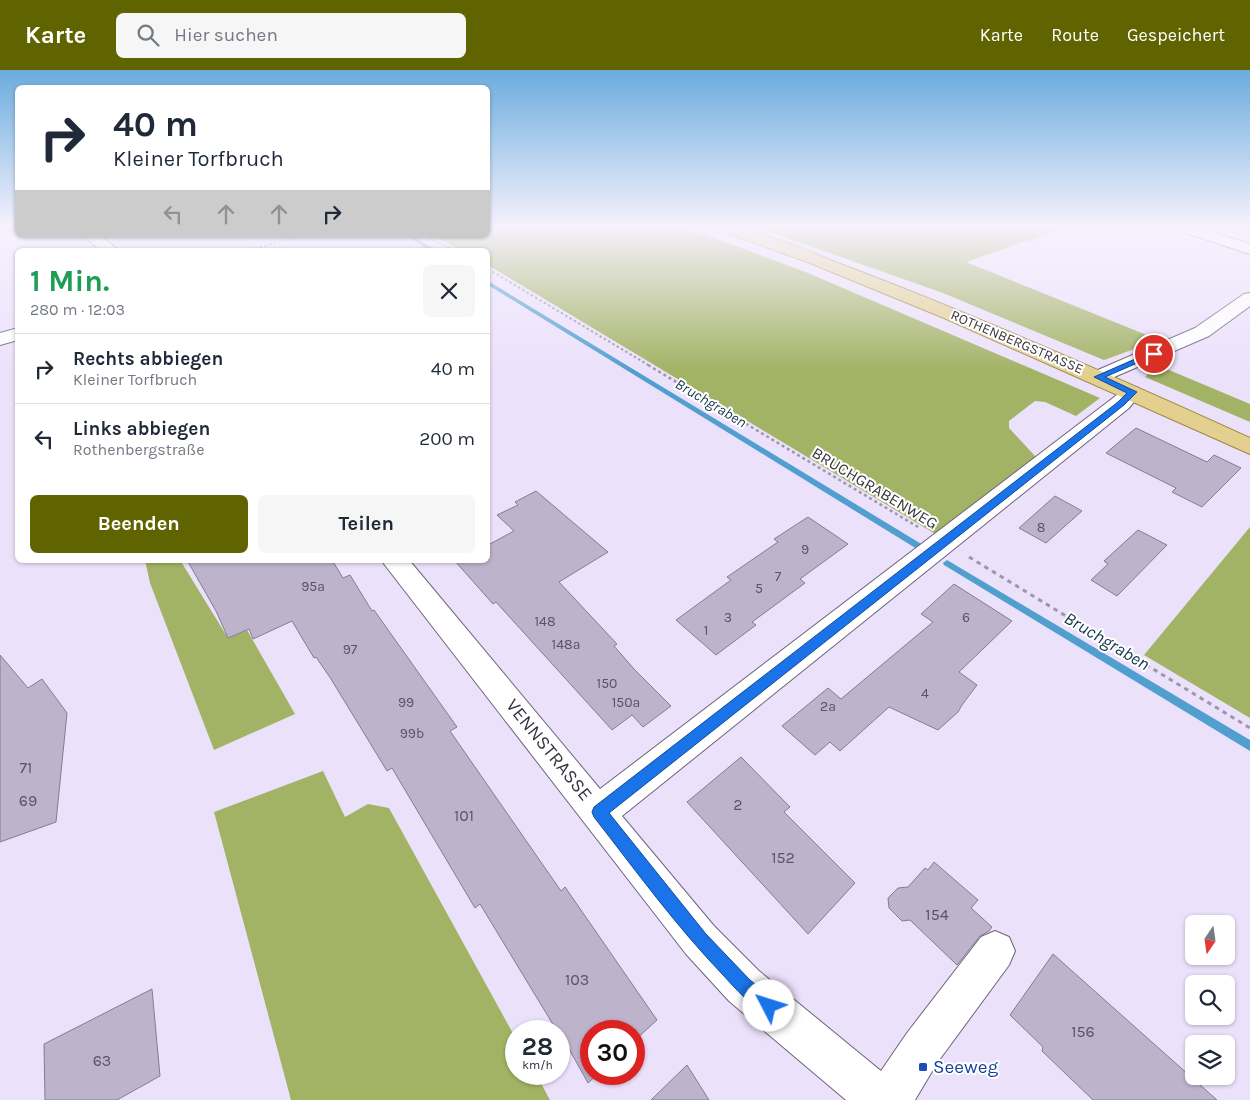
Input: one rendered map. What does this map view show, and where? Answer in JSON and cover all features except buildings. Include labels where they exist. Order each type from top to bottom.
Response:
[{"type":"main road","name":"ROTHENBERGSTRASSE","points":[[857,275],[1098,377],[1122,401],[1250,447]]},
{"type":"street","points":[[1098,377],[1202,332],[1250,298]]},
{"type":"street","points":[[0,339],[15,335]]},
{"type":"street","points":[[599,812],[1122,401]]},
{"type":"street","name":"VENNSTRASSE","points":[[396,563],[599,812],[700,940],[744,986],[882,1100]]},
{"type":"street","points":[[890,1100],[922,1048],[995,951]]},
{"type":"path","name":"BRUCHGRABENWEG","points":[[498,275],[945,542],[1250,728]]},
{"type":"green space","points":[[505,275],[813,275],[1100,398],[1076,416],[1045,402],[1035,401],[1009,421],[1009,428],[1036,457],[942,538]]},
{"type":"green space","points":[[892,275],[998,275],[1159,340],[1104,360],[943,293]]},
{"type":"green space","points":[[1157,365],[1250,404],[1250,422],[1145,377]]},
{"type":"green space","points":[[1250,527],[1250,718],[1144,655]]},
{"type":"green space","points":[[146,563],[182,563],[228,638],[247,630],[295,714],[214,750],[150,583]]},
{"type":"green space","points":[[323,771],[345,817],[368,804],[389,808],[506,1020],[505,1085],[542,1085],[550,1100],[291,1100],[214,812]]},
{"type":"waterway","name":"Bruchgraben","points":[[490,284],[920,547]]},
{"type":"waterway","name":"Bruchgraben","points":[[947,563],[1250,746]]},
{"type":"place","name":"Seeweg","points":[[923,1067]]},
{"type":"route","points":[[769,1006],[744,986],[700,940],[599,812],[1121,404],[1132,392],[1098,377],[1154,354]]}]
